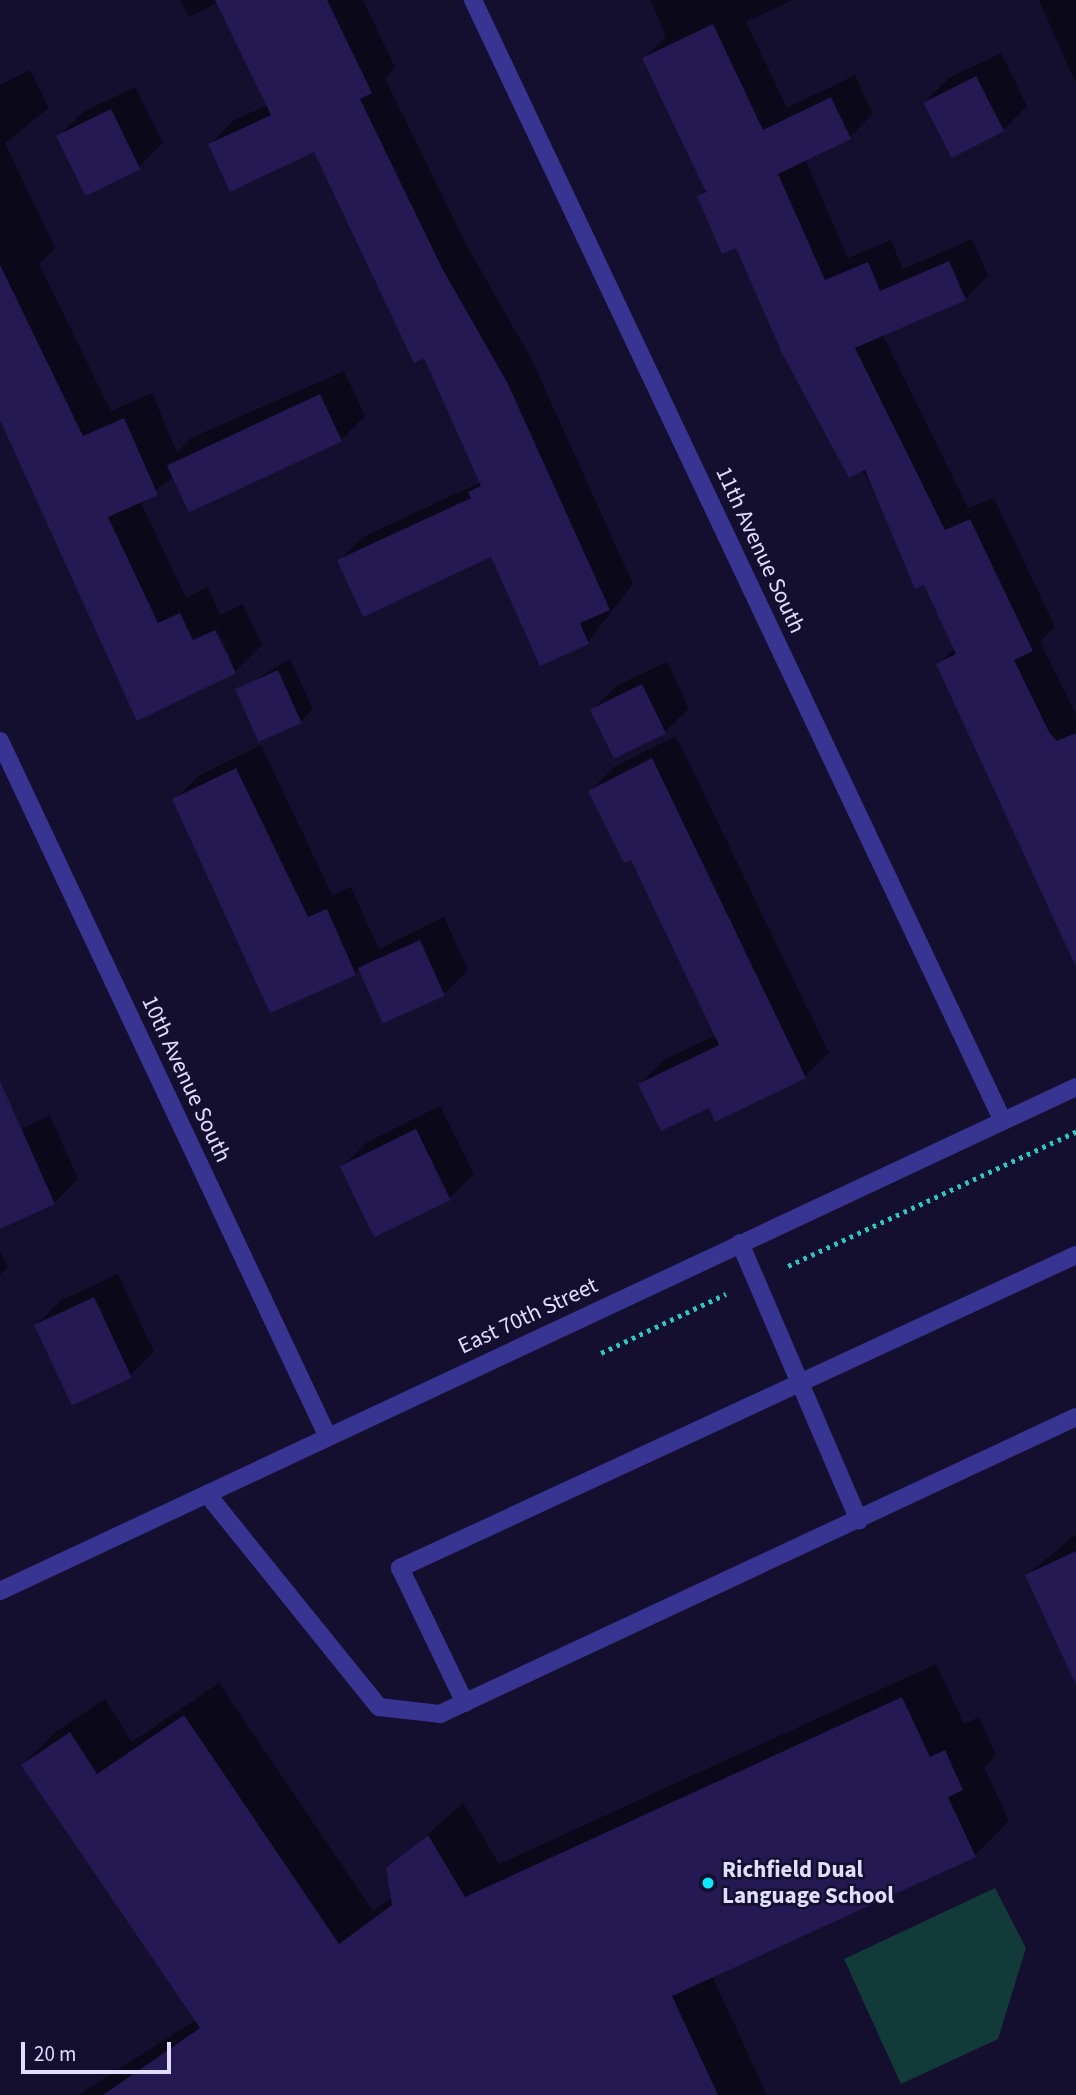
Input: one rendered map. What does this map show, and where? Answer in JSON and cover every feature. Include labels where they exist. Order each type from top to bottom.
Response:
[{"type":"street","name":"11th Avenue South","points":[[473,0],[1003,1121]]},
{"type":"street","name":"10th Avenue South","points":[[0,741],[328,1437]]},
{"type":"street","name":"East 70th Street","points":[[0,1591],[1076,1087]]},
{"type":"street","points":[[740,1244],[859,1521]]},
{"type":"street","points":[[464,1703],[400,1568],[1076,1255]]},
{"type":"street","points":[[207,1494],[379,1707],[440,1714],[859,1521],[1076,1417]]},
{"type":"green space","points":[[995,1888],[1026,1948],[998,2039],[901,2084],[844,1959]]},
{"type":"building","points":[[215,0],[327,0],[372,93],[360,99],[442,268],[508,384],[610,610],[580,623],[589,644],[540,666],[491,557],[363,617],[337,560],[471,498],[468,492],[481,486],[424,358],[414,363],[314,152],[230,192],[208,144],[271,115]]},
{"type":"building","points":[[713,24],[763,130],[831,97],[851,139],[778,174],[825,280],[868,262],[880,291],[949,261],[966,300],[855,348],[945,530],[970,519],[1033,651],[1014,660],[1049,732],[1057,741],[1076,733],[1076,967],[936,664],[956,654],[924,585],[915,589],[865,470],[849,478],[782,353],[736,248],[722,254],[697,196],[706,192],[642,58]]},
{"type":"building","points":[[976,76],[1004,131],[952,158],[923,103]]},
{"type":"building","points":[[111,109],[140,169],[86,196],[56,136]]},
{"type":"building","points":[[0,265],[83,436],[124,418],[158,495],[108,517],[158,623],[180,613],[193,640],[215,630],[236,673],[137,721],[0,420]]},
{"type":"building","points":[[320,394],[342,441],[189,513],[167,465]]},
{"type":"building","points":[[278,670],[302,723],[259,742],[235,689]]},
{"type":"building","points":[[642,684],[666,733],[614,759],[590,709]]},
{"type":"building","points":[[652,758],[806,1078],[715,1122],[709,1108],[661,1131],[638,1084],[719,1045],[631,860],[624,863],[588,791]]},
{"type":"building","points":[[236,768],[308,917],[327,909],[356,975],[270,1013],[172,799]]},
{"type":"building","points":[[420,940],[445,996],[383,1023],[358,968]]},
{"type":"building","points":[[0,1081],[55,1204],[0,1229]]},
{"type":"building","points":[[416,1129],[451,1200],[374,1237],[340,1166]]},
{"type":"building","points":[[94,1297],[132,1378],[72,1406],[34,1325]]},
{"type":"building","points":[[1076,1551],[1076,1685],[1025,1575]]},
{"type":"building","name":"Richfield Dual Language School","points":[[902,1697],[930,1757],[945,1750],[963,1790],[948,1797],[976,1857],[672,1996],[718,2095],[103,2095],[200,2028],[21,1765],[70,1732],[97,1774],[184,1715],[339,1944],[392,1905],[386,1868],[428,1835],[465,1897]]},
{"type":"place","name":"Richfield Dual Language School","points":[[708,1883]]}]
